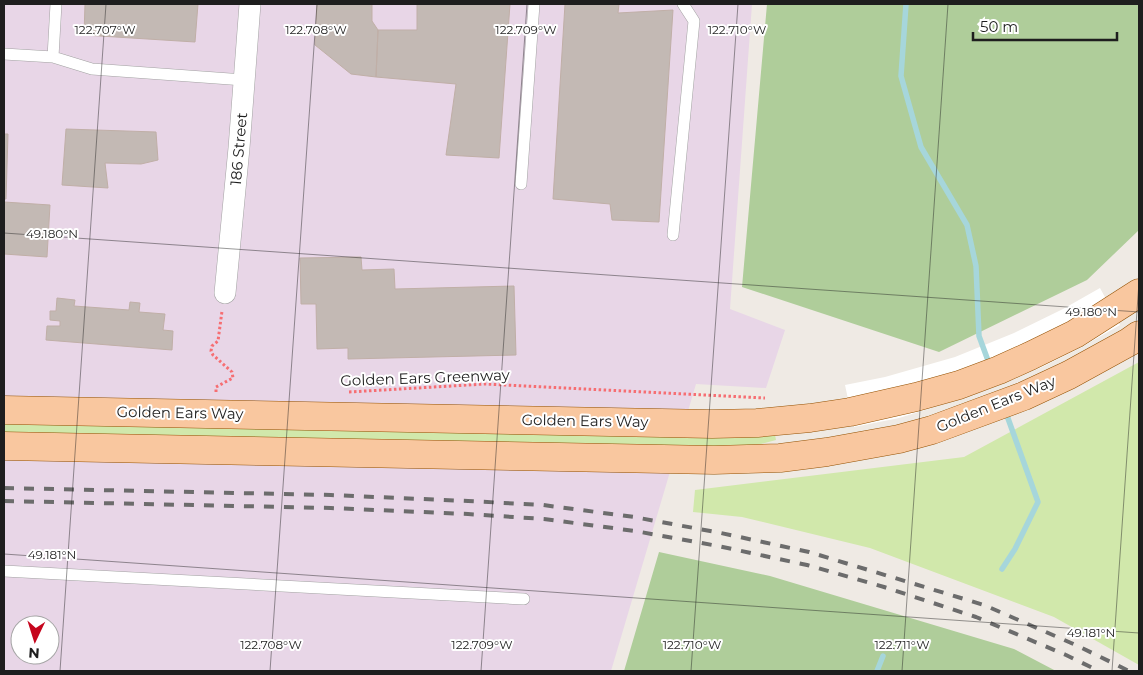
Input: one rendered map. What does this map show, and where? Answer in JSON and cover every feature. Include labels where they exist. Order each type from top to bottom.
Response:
[{"type":"main road","name":"Golden Ears Way","points":[[4,410],[712,424],[810,418],[850,412],[916,397],[959,385],[999,370],[1075,334],[1139,293]]},
{"type":"main road","name":"Golden Ears Way","points":[[4,446],[714,460],[780,458],[899,440],[942,427],[1024,396],[1069,375],[1134,338]]},
{"type":"street","name":"186 Street","points":[[225,293],[250,4]]},
{"type":"lane","points":[[53,57],[56,4]]},
{"type":"lane","points":[[521,184],[534,4]]},
{"type":"lane","points":[[673,235],[694,21],[683,4]]},
{"type":"lane","points":[[4,54],[53,57],[92,69],[244,80]]},
{"type":"lane","points":[[4,570],[524,599]]},
{"type":"path","points":[[222,393],[216,393],[216,387],[233,378],[233,375],[213,355],[211,350],[212,346],[218,341],[225,293]]},
{"type":"path","name":"Golden Ears Greenway","points":[[346,392],[485,384],[766,398]]},
{"type":"shaded area","points":[[4,4],[752,4],[730,309],[785,330],[766,388],[696,384],[611,671],[4,671]]},
{"type":"green space","points":[[767,4],[1139,4],[1139,230],[1087,280],[939,352],[742,287]]},
{"type":"green space","points":[[1139,362],[1139,665],[1054,617],[870,548],[742,517],[693,512],[695,490],[964,457]]},
{"type":"green space","points":[[4,422],[775,435],[776,440],[757,445],[706,447],[4,434]]},
{"type":"green space","points":[[659,552],[770,576],[1014,649],[1056,671],[624,671]]},
{"type":"pier","points":[[1100,288],[1120,325],[1080,348],[1005,383],[964,398],[899,418],[854,427],[845,385],[885,377],[955,357],[1014,333]]},
{"type":"building","points":[[85,4],[198,4],[195,42],[84,35]]},
{"type":"building","points":[[317,4],[372,4],[372,21],[378,30],[376,77],[351,74],[315,45]]},
{"type":"building","points":[[417,4],[510,4],[499,158],[446,155],[456,84],[376,77],[378,30],[417,30]]},
{"type":"building","points":[[565,4],[619,4],[618,13],[673,10],[659,222],[612,220],[610,204],[553,199]]},
{"type":"building","points":[[66,129],[156,132],[158,160],[141,164],[105,163],[108,188],[62,185]]},
{"type":"building","points":[[4,134],[8,134],[6,199],[4,199]]},
{"type":"building","points":[[4,202],[50,205],[47,257],[4,254]]},
{"type":"building","points":[[361,257],[362,270],[394,269],[395,289],[514,286],[516,355],[348,359],[348,348],[317,349],[316,304],[301,304],[300,258]]},
{"type":"building","points":[[57,298],[75,300],[74,306],[129,310],[130,302],[140,303],[139,312],[165,314],[163,330],[173,331],[172,350],[46,340],[47,326],[60,326],[60,321],[50,320],[50,311],[56,311]]},
{"type":"waterway","points":[[906,4],[901,76],[921,147],[967,225],[976,266],[979,336],[990,366]]},
{"type":"waterway","points":[[1002,569],[1015,549],[1038,502],[1005,410]]},
{"type":"waterway","points":[[877,671],[883,656]]},
{"type":"railway","points":[[4,488],[331,495],[468,501],[543,505],[634,517],[809,552],[984,605],[1078,646],[1129,671]]},
{"type":"railway","points":[[4,501],[331,508],[468,514],[544,519],[635,531],[807,565],[884,587],[976,617],[1099,671]]}]
